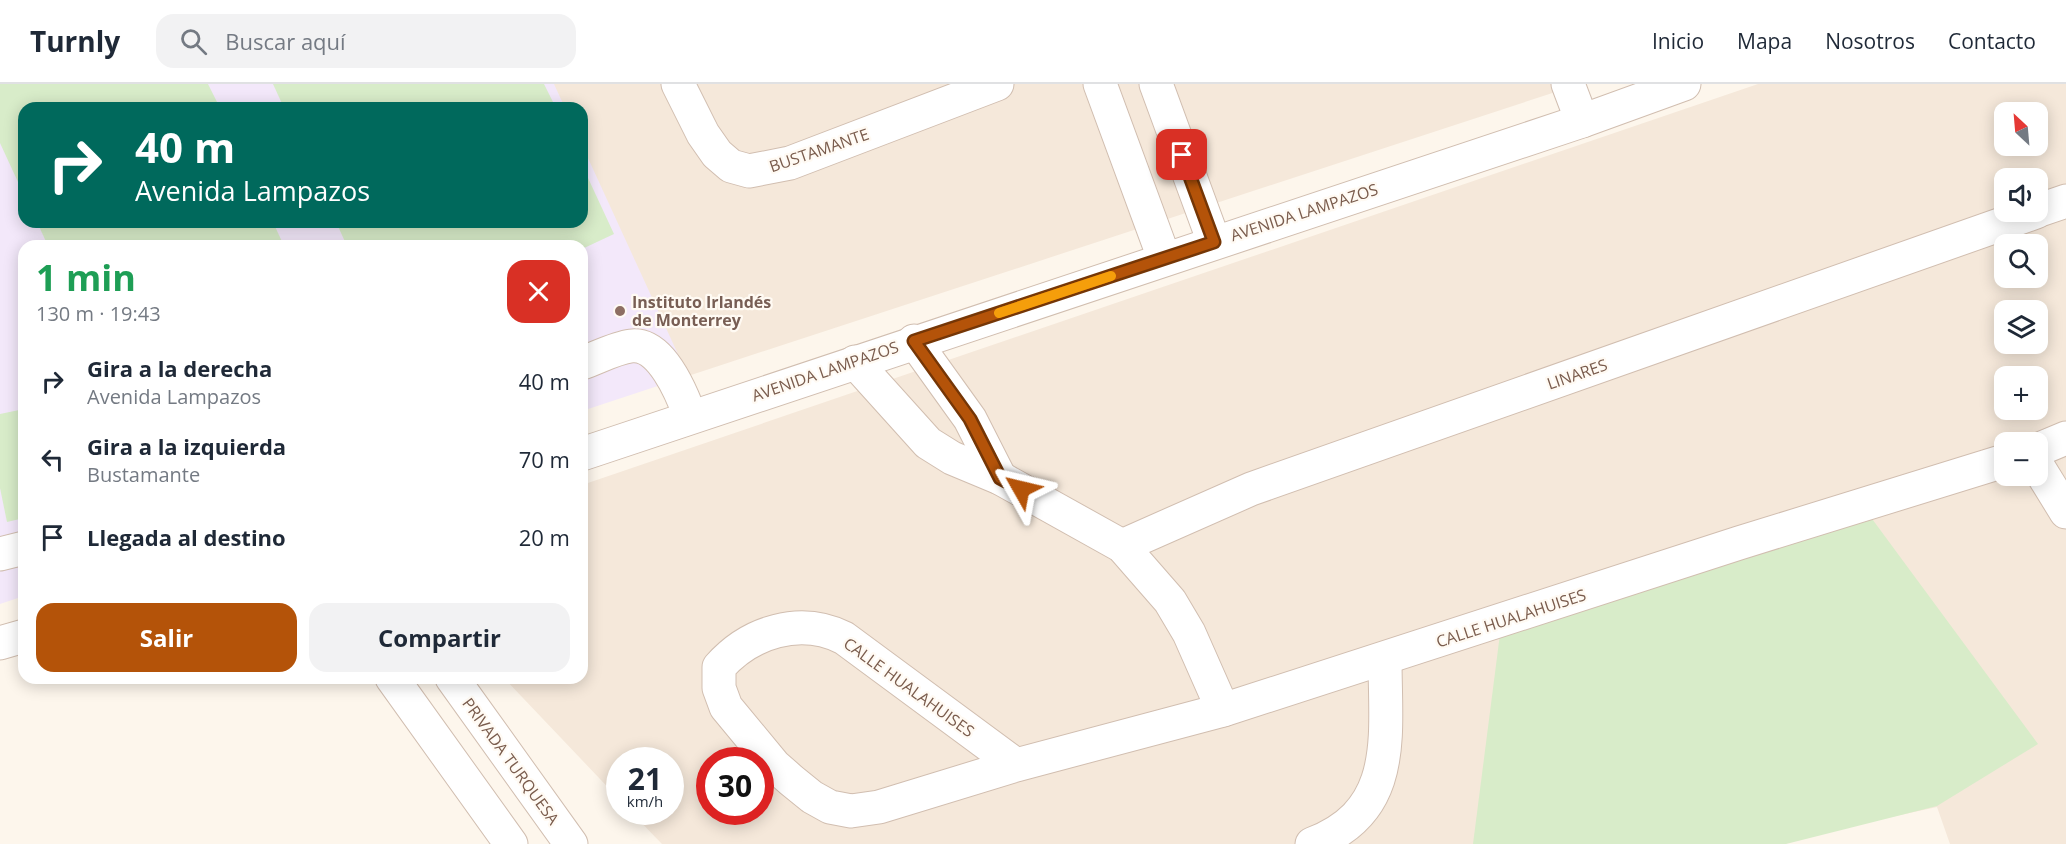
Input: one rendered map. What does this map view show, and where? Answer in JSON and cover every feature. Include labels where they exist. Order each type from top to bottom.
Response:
[{"type":"street","name":"BUSTAMANTE","points":[[678,84],[703,134],[717,154],[731,166],[748,171],[790,163],[997,84]]},
{"type":"street","points":[[1100,84],[1164,258]]},
{"type":"street","points":[[1156,84],[1214,242]]},
{"type":"street","points":[[1569,84],[1582,121]]},
{"type":"street","name":"AVENIDA LAMPAZOS","points":[[588,452],[914,341],[1582,121],[1684,84]]},
{"type":"street","name":"LINARES","points":[[2048,207],[2066,201]]},
{"type":"street","name":"LINARES","points":[[1122,546],[1251,489],[2005,222]]},
{"type":"street","points":[[914,341],[970,419],[1000,478]]},
{"type":"street","points":[[588,361],[633,345],[653,352],[680,386],[690,416]]},
{"type":"street","points":[[855,362],[928,443],[952,458],[1000,478],[1122,546],[1170,601],[1189,633],[1222,710]]},
{"type":"street","points":[[2048,445],[2066,438]]},
{"type":"street","name":"CALLE HUALAHUISES","points":[[1016,765],[844,638],[826,629],[791,627],[765,635],[732,653],[719,668],[719,688],[726,706],[739,725],[774,765],[812,797],[830,807],[851,811],[879,807],[1016,765],[1222,710],[1739,543],[1994,464]]},
{"type":"street","points":[[2048,483],[2066,512]]},
{"type":"street","points":[[0,554],[18,550]]},
{"type":"street","points":[[0,643],[18,638]]},
{"type":"street","points":[[1312,844],[1346,828],[1363,812],[1374,790],[1382,769],[1385,749],[1385,659]]},
{"type":"street","points":[[396,684],[511,844]]},
{"type":"street","name":"PRIVADA TURQUESA","points":[[456,684],[571,844]]},
{"type":"street","points":[[479,799],[520,773]]},
{"type":"shaded area","points":[[0,84],[1580,84],[688,376],[588,253],[588,240],[23,240],[21,228],[588,228],[588,102],[18,102],[18,206]]},
{"type":"shaded area","name":"Instituto Irlandés de Monterrey","points":[[0,84],[554,84],[562,102],[18,102],[18,228],[588,228],[588,158],[688,376],[588,409],[588,240],[18,240],[18,598],[0,604]]},
{"type":"shaded area","points":[[1758,84],[2066,84],[2066,844],[1950,844],[1937,807],[1767,844],[662,844],[644,825],[684,825],[684,747],[606,747],[606,785],[510,684],[588,684],[588,483]]},
{"type":"green space","points":[[0,84],[208,84],[217,102],[18,102],[18,182],[0,143]]},
{"type":"green space","points":[[273,84],[544,84],[553,102],[281,102]]},
{"type":"green space","points":[[588,178],[614,234],[588,246],[588,240],[344,240],[339,228],[588,228]]},
{"type":"green space","points":[[40,228],[276,228],[281,240],[45,240]]},
{"type":"green space","points":[[18,410],[18,519],[7,522],[0,488],[0,414]]},
{"type":"green space","points":[[1867,512],[2038,744],[1937,806],[1786,844],[1473,844],[1500,634]]},
{"type":"slow traffic","points":[[999,313],[1111,276]]},
{"type":"place","name":"Instituto Irlandés de Monterrey","points":[[620,311]]},
{"type":"route","points":[[1021,489],[1000,478],[970,419],[914,341],[1214,242],[1182,155]]}]
